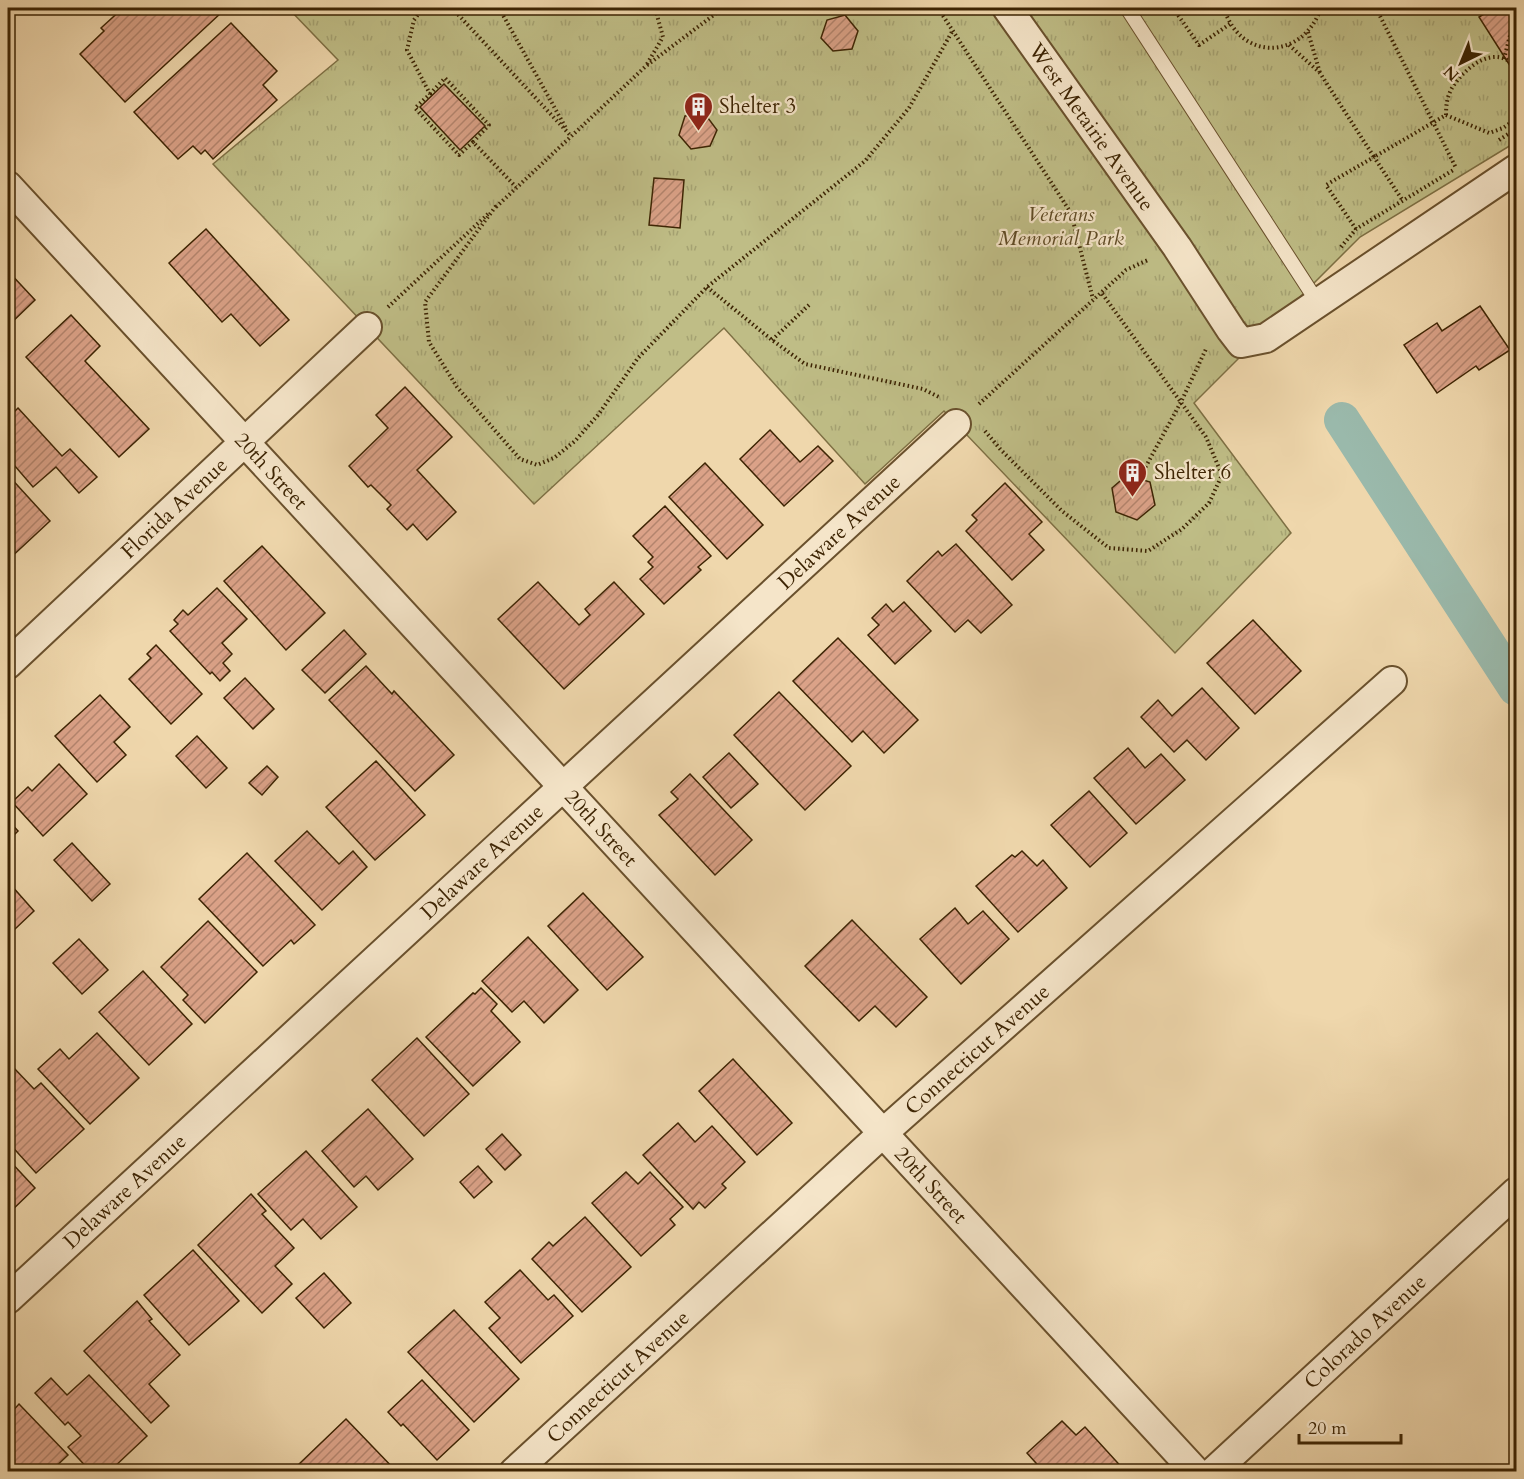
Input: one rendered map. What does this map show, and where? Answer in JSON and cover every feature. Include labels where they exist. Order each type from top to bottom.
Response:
[{"type":"street","name":"West Metairie Avenue","points":[[1007,8],[1177,247],[1241,344],[1266,338],[1318,303]]},
{"type":"street","points":[[1318,303],[1516,170]]},
{"type":"street","name":"20th Street","points":[[8,186],[1196,1472]]},
{"type":"street","name":"Florida Avenue","points":[[8,664],[367,327]]},
{"type":"street","name":"Delaware Avenue","points":[[8,1299],[563,786],[969,426]]},
{"type":"street","name":"Connecticut Avenue","points":[[514,1472],[883,1133],[1392,681]]},
{"type":"street","name":"Colorado Avenue","points":[[1213,1472],[1516,1192]]},
{"type":"lane","points":[[1127,8],[1318,303]]},
{"type":"path","points":[[423,8],[414,20],[407,50],[430,94]]},
{"type":"path","points":[[452,8],[571,136]]},
{"type":"path","points":[[499,8],[571,136]]},
{"type":"path","points":[[646,66],[663,37],[655,8]]},
{"type":"path","points":[[367,327],[646,66],[723,8]]},
{"type":"path","points":[[939,8],[1071,213],[1093,299]]},
{"type":"path","points":[[1173,8],[1199,45],[1230,24]]},
{"type":"path","points":[[1224,8],[1230,24],[1241,36],[1256,45],[1273,48],[1289,45],[1308,32],[1315,24],[1321,8]]},
{"type":"path","points":[[1376,8],[1456,168]]},
{"type":"path","points":[[1504,59],[1516,12]]},
{"type":"path","points":[[496,206],[425,302],[429,342],[457,387],[520,459],[537,465],[554,458],[575,441],[598,415],[638,358],[707,287],[865,160],[909,108],[953,30]]},
{"type":"path","points":[[1308,32],[1320,73]]},
{"type":"path","points":[[1289,45],[1320,73],[1403,201]]},
{"type":"path","points":[[1446,116],[1446,102],[1452,88],[1460,78],[1486,57],[1498,56],[1512,63],[1516,68]]},
{"type":"path","points":[[445,78],[489,125],[459,154],[415,108],[430,94],[445,78]]},
{"type":"path","points":[[1356,229],[1326,185],[1446,116]]},
{"type":"path","points":[[1446,116],[1489,133],[1516,119]]},
{"type":"path","points":[[1511,122],[1515,129]]},
{"type":"path","points":[[472,142],[516,187]]},
{"type":"path","points":[[978,405],[1126,270],[1177,247]]},
{"type":"path","points":[[707,287],[805,364],[923,389],[942,398]]},
{"type":"path","points":[[969,426],[1001,450],[1062,510],[1109,548],[1148,551],[1182,529],[1209,503],[1222,475],[1206,437],[1101,292]]},
{"type":"path","points":[[772,340],[809,305]]},
{"type":"path","points":[[1139,479],[1181,402]]},
{"type":"green space","name":"Veterans Memorial Park","points":[[288,8],[1516,8],[1516,142],[1360,237],[1194,403],[1291,533],[1175,653],[944,411],[865,484],[724,328],[534,504],[213,164],[338,60]]},
{"type":"building","points":[[123,8],[218,8],[222,12],[125,102],[80,54],[104,31],[101,28]]},
{"type":"building","points":[[1494,8],[1516,8],[1516,71],[1514,72],[1479,17]]},
{"type":"building","points":[[845,15],[858,31],[852,49],[833,51],[821,38],[827,20]]},
{"type":"building","points":[[231,23],[277,71],[263,85],[277,100],[213,159],[205,150],[201,154],[193,146],[178,159],[134,112]]},
{"type":"building","points":[[444,84],[485,126],[460,150],[420,107]]},
{"type":"building","name":"Shelter 3","points":[[705,114],[717,130],[710,146],[691,149],[679,135],[685,116]]},
{"type":"building","points":[[654,178],[684,180],[680,228],[649,225]]},
{"type":"building","points":[[206,229],[289,320],[260,346],[231,314],[222,322],[169,263]]},
{"type":"building","points":[[8,271],[35,300],[8,326]]},
{"type":"building","points":[[1480,306],[1510,350],[1479,370],[1476,366],[1437,393],[1404,345],[1437,323],[1442,331]]},
{"type":"building","points":[[71,315],[100,346],[85,361],[149,429],[119,457],[26,357]]},
{"type":"building","points":[[405,387],[452,437],[417,470],[456,512],[427,540],[413,524],[407,530],[387,509],[391,505],[371,485],[368,487],[349,466],[388,428],[376,415]]},
{"type":"building","points":[[18,408],[62,456],[70,449],[97,477],[79,493],[56,467],[33,487],[8,458],[8,418]]},
{"type":"building","points":[[770,430],[800,462],[818,446],[833,461],[784,506],[740,459]]},
{"type":"building","points":[[705,463],[763,525],[727,559],[669,497]]},
{"type":"building","points":[[8,475],[50,521],[8,560]]},
{"type":"building","name":"Shelter 6","points":[[1127,475],[1150,482],[1155,505],[1137,520],[1116,512],[1112,488]]},
{"type":"building","points":[[1005,483],[1042,522],[1029,534],[1044,550],[1012,580],[966,531],[977,520],[972,515]]},
{"type":"building","points":[[665,506],[711,556],[698,567],[701,570],[664,604],[640,579],[653,567],[648,562],[653,557],[633,536]]},
{"type":"building","points":[[956,544],[1012,605],[981,633],[968,620],[955,632],[907,581],[938,551],[942,556]]},
{"type":"building","points":[[262,546],[325,613],[286,650],[224,581]]},
{"type":"building","points":[[538,582],[579,625],[590,615],[585,609],[614,582],[644,614],[564,689],[498,619]]},
{"type":"building","points":[[217,588],[247,619],[222,643],[232,654],[223,663],[230,671],[220,681],[212,672],[210,674],[170,631],[178,624],[174,620],[183,610],[188,615]]},
{"type":"building","points":[[904,602],[931,631],[895,664],[868,635],[879,625],[872,618],[886,604],[893,612]]},
{"type":"building","points":[[1253,620],[1301,671],[1255,714],[1207,663]]},
{"type":"building","points":[[344,630],[366,654],[325,693],[302,670]]},
{"type":"building","points":[[838,638],[918,720],[884,753],[863,731],[852,742],[793,681]]},
{"type":"building","points":[[156,645],[202,694],[171,724],[129,679],[151,658],[147,654]]},
{"type":"building","points":[[366,666],[392,694],[394,691],[454,755],[415,791],[329,700]]},
{"type":"building","points":[[245,678],[274,709],[253,729],[224,698]]},
{"type":"building","points":[[1202,688],[1239,728],[1206,760],[1187,740],[1174,752],[1141,717],[1158,700],[1172,716]]},
{"type":"building","points":[[779,692],[851,766],[805,810],[734,735]]},
{"type":"building","points":[[100,695],[130,727],[114,742],[126,755],[97,782],[55,736]]},
{"type":"building","points":[[197,736],[227,768],[206,788],[176,756]]},
{"type":"building","points":[[1128,748],[1145,768],[1161,754],[1185,780],[1136,824],[1094,778]]},
{"type":"building","points":[[729,753],[758,784],[731,808],[703,777]]},
{"type":"building","points":[[376,761],[425,815],[375,860],[326,807]]},
{"type":"building","points":[[59,764],[87,794],[43,836],[12,802],[28,787],[32,791]]},
{"type":"building","points":[[267,766],[278,777],[262,795],[249,783]]},
{"type":"building","points":[[690,774],[752,840],[715,875],[659,815],[678,799],[671,792]]},
{"type":"building","points":[[1089,791],[1127,833],[1090,867],[1051,825]]},
{"type":"building","points":[[8,820],[18,831],[8,841]]},
{"type":"building","points":[[307,831],[339,864],[353,851],[367,867],[322,910],[275,861]]},
{"type":"building","points":[[72,843],[110,884],[92,901],[54,860]]},
{"type":"building","points":[[1022,851],[1037,866],[1043,860],[1067,888],[1018,932],[976,886],[1012,855],[1015,857]]},
{"type":"building","points":[[247,853],[315,925],[294,944],[291,940],[263,966],[199,899]]},
{"type":"building","points":[[11,885],[34,911],[14,930],[8,923],[8,888]]},
{"type":"building","points":[[583,893],[643,957],[607,990],[548,926]]},
{"type":"building","points":[[955,908],[968,924],[983,911],[1009,939],[961,984],[920,939]]},
{"type":"building","points":[[852,920],[927,997],[896,1027],[875,1006],[859,1021],[805,966]]},
{"type":"building","points":[[208,921],[257,972],[205,1023],[183,1000],[188,995],[161,967]]},
{"type":"building","points":[[528,937],[578,990],[544,1023],[524,1001],[512,1012],[482,981]]},
{"type":"building","points":[[79,939],[108,970],[82,994],[53,963]]},
{"type":"building","points":[[143,971],[192,1024],[149,1065],[99,1012]]},
{"type":"building","points":[[481,988],[497,1004],[491,1011],[520,1042],[473,1086],[426,1037]]},
{"type":"building","points":[[97,1033],[139,1078],[90,1124],[38,1069],[60,1049],[69,1059]]},
{"type":"building","points":[[417,1038],[469,1094],[424,1136],[372,1080]]},
{"type":"building","points":[[733,1059],[792,1123],[757,1155],[699,1091]]},
{"type":"building","points":[[13,1067],[34,1089],[41,1083],[84,1129],[36,1173],[8,1142],[8,1072]]},
{"type":"building","points":[[368,1109],[413,1159],[378,1190],[366,1176],[354,1187],[322,1151]]},
{"type":"building","points":[[678,1123],[695,1142],[712,1126],[745,1162],[722,1184],[726,1188],[705,1208],[699,1202],[693,1209],[643,1155]]},
{"type":"building","points":[[502,1134],[521,1155],[505,1170],[486,1149]]},
{"type":"building","points":[[306,1151],[357,1207],[321,1239],[303,1219],[291,1230],[258,1194]]},
{"type":"building","points":[[8,1159],[35,1188],[8,1214]]},
{"type":"building","points":[[478,1166],[492,1182],[474,1198],[460,1182]]},
{"type":"building","points":[[626,1172],[638,1184],[650,1172],[683,1207],[670,1219],[675,1225],[641,1256],[592,1203]]},
{"type":"building","points":[[251,1194],[266,1211],[262,1214],[294,1248],[275,1266],[292,1284],[262,1313],[198,1245]]},
{"type":"building","points":[[585,1217],[631,1267],[582,1312],[532,1259],[549,1242],[553,1246]]},
{"type":"building","points":[[193,1250],[239,1301],[189,1345],[144,1295]]},
{"type":"building","points":[[520,1270],[548,1300],[554,1295],[573,1316],[521,1363],[489,1328],[500,1318],[485,1302]]},
{"type":"building","points":[[324,1273],[351,1303],[324,1328],[296,1298]]},
{"type":"building","points":[[137,1301],[152,1319],[149,1321],[180,1355],[149,1384],[169,1406],[151,1423],[84,1351]]},
{"type":"building","points":[[454,1310],[519,1379],[474,1422],[408,1352]]},
{"type":"building","points":[[89,1375],[147,1436],[112,1469],[109,1466],[103,1472],[91,1472],[68,1447],[81,1436],[68,1422],[65,1425],[35,1393],[51,1378],[67,1395]]},
{"type":"building","points":[[422,1380],[469,1430],[437,1460],[403,1424],[401,1426],[388,1412]]},
{"type":"building","points":[[19,1404],[68,1455],[50,1472],[8,1472],[8,1416]]},
{"type":"building","points":[[346,1419],[397,1472],[304,1472],[298,1465]]},
{"type":"building","points":[[1062,1421],[1076,1435],[1085,1427],[1126,1472],[1044,1472],[1027,1453]]},
{"type":"waterway","points":[[1342,420],[1516,688]]},
{"type":"place","name":"Shelter 3","points":[[698,132]]},
{"type":"place","name":"Shelter 6","points":[[1133,498]]}]
